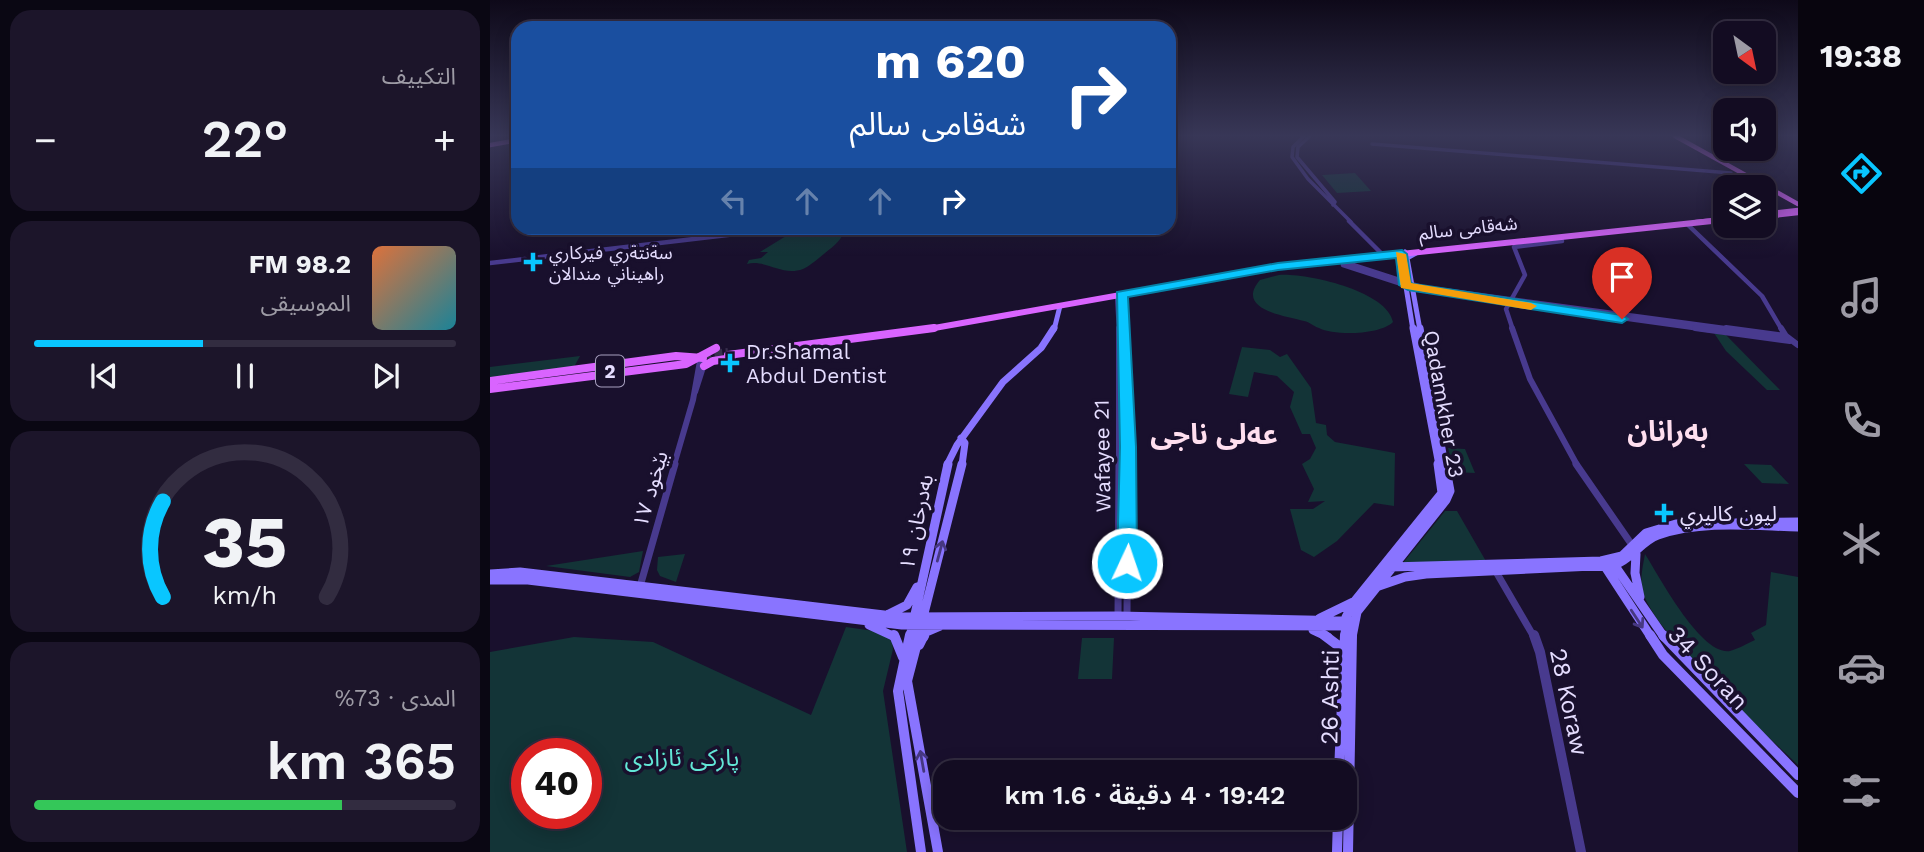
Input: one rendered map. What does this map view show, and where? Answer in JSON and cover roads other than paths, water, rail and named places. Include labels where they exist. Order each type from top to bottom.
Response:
[{"type":"main road","points":[[1739,176],[1795,208]]},
{"type":"main road","points":[[1776,197],[1795,208]]},
{"type":"main road","points":[[1776,212],[1795,208]]},
{"type":"main road","points":[[1776,212],[1795,208]]},
{"type":"main road","points":[[1776,212],[1795,208]]},
{"type":"main road","name":"شەقامی سالم","points":[[1416,251],[1713,220]]},
{"type":"main road","name":"شەقامی سالم","points":[[490,385],[694,361],[726,354],[926,327],[1060,306],[1276,265],[1713,220]]},
{"type":"main road","points":[[1402,254],[1416,251]]},
{"type":"main road","name":"Qadamkher 23","points":[[1408,285],[1407,256],[1416,251]]},
{"type":"main road","name":"شەقامی سالم","points":[[1190,280],[1278,267],[1402,254]]},
{"type":"main road","name":"Qadamkher 23","points":[[1348,624],[1354,601],[1447,500],[1450,491],[1402,254]]},
{"type":"main road","name":"شەقامی سالم","points":[[926,327],[1180,282]]},
{"type":"main road","name":"بەدرخان ١٩","points":[[917,621],[922,578],[953,447],[1008,377],[1030,360],[1052,336],[1060,306]]},
{"type":"main road","name":"شەقامی سالم","points":[[694,361],[716,348]]},
{"type":"main road","name":"بەدرخان ١٩","points":[[917,621],[928,601],[965,449],[961,438]]},
{"type":"main road","points":[[1375,588],[1415,575],[1607,563],[1629,559],[1634,549],[1649,539],[1673,531],[1798,525]]},
{"type":"main road","points":[[1634,549],[1635,573],[1644,607]]},
{"type":"main road","points":[[1386,568],[1607,563]]},
{"type":"main road","name":"34 Soran","points":[[1607,563],[1678,653],[1798,775]]},
{"type":"main road","name":"34 Soran","points":[[1607,563],[1663,655],[1798,793]]},
{"type":"main road","name":"Qadamkher 23","points":[[1348,624],[1375,588],[1386,568]]},
{"type":"main road","points":[[490,574],[520,572],[849,619],[949,623],[1348,624]]},
{"type":"main road","points":[[877,615],[895,612],[906,605],[922,578]]},
{"type":"main road","points":[[490,580],[528,580],[639,590],[917,621],[959,616],[1123,616],[1308,624],[1354,601]]},
{"type":"main road","points":[[928,601],[931,612],[959,616]]},
{"type":"main road","points":[[849,619],[892,634],[906,662],[907,681],[938,852]]},
{"type":"main road","points":[[917,621],[898,691],[921,852]]},
{"type":"main road","points":[[906,662],[926,632],[949,623]]},
{"type":"main road","points":[[1308,624],[1331,638],[1344,650]]},
{"type":"main road","name":"26 Ashti","points":[[1339,760],[1344,650],[1348,624]]},
{"type":"main road","name":"26 Ashti","points":[[1348,624],[1348,852]]},
{"type":"main road","points":[[1337,852],[1338,830]]},
{"type":"street","points":[[1306,176],[1381,253]]},
{"type":"street","points":[[1313,176],[1335,202],[1333,205]]},
{"type":"street","points":[[1687,224],[1766,301],[1788,339]]},
{"type":"street","points":[[705,238],[711,235]]},
{"type":"street","points":[[490,263],[724,235]]},
{"type":"street","points":[[1556,237],[1562,240],[1514,247],[1525,275],[1506,309],[1530,379],[1565,443],[1634,549]]},
{"type":"street","points":[[1408,285],[1350,264],[1343,265],[1408,285],[1509,302],[1788,339],[1798,345]]},
{"type":"street","name":"Wafayee 21","points":[[1119,295],[1123,616]]},
{"type":"street","name":"بێخود ١٧","points":[[639,590],[695,392],[694,361]]},
{"type":"street","name":"28 Koraw","points":[[1495,570],[1531,627],[1540,652],[1581,852]]},
{"type":"tunnel","points":[[703,355],[728,352]]},
{"type":"place","name":"سةنتةري فيركاري راهيناني مندالان","points":[[533,262]]},
{"type":"place","name":"Dr.Shamal Abdul Dentist","points":[[730,363]]},
{"type":"place","name":"ليون كاليري","points":[[1664,513]]},
{"type":"district","name":"بەرانان","points":[[1668,431]]},
{"type":"district","name":"عەلی ناجی","points":[[1214,434]]},
{"type":"park label","name":"پارکی ئازادی","points":[[682,758]]}]
